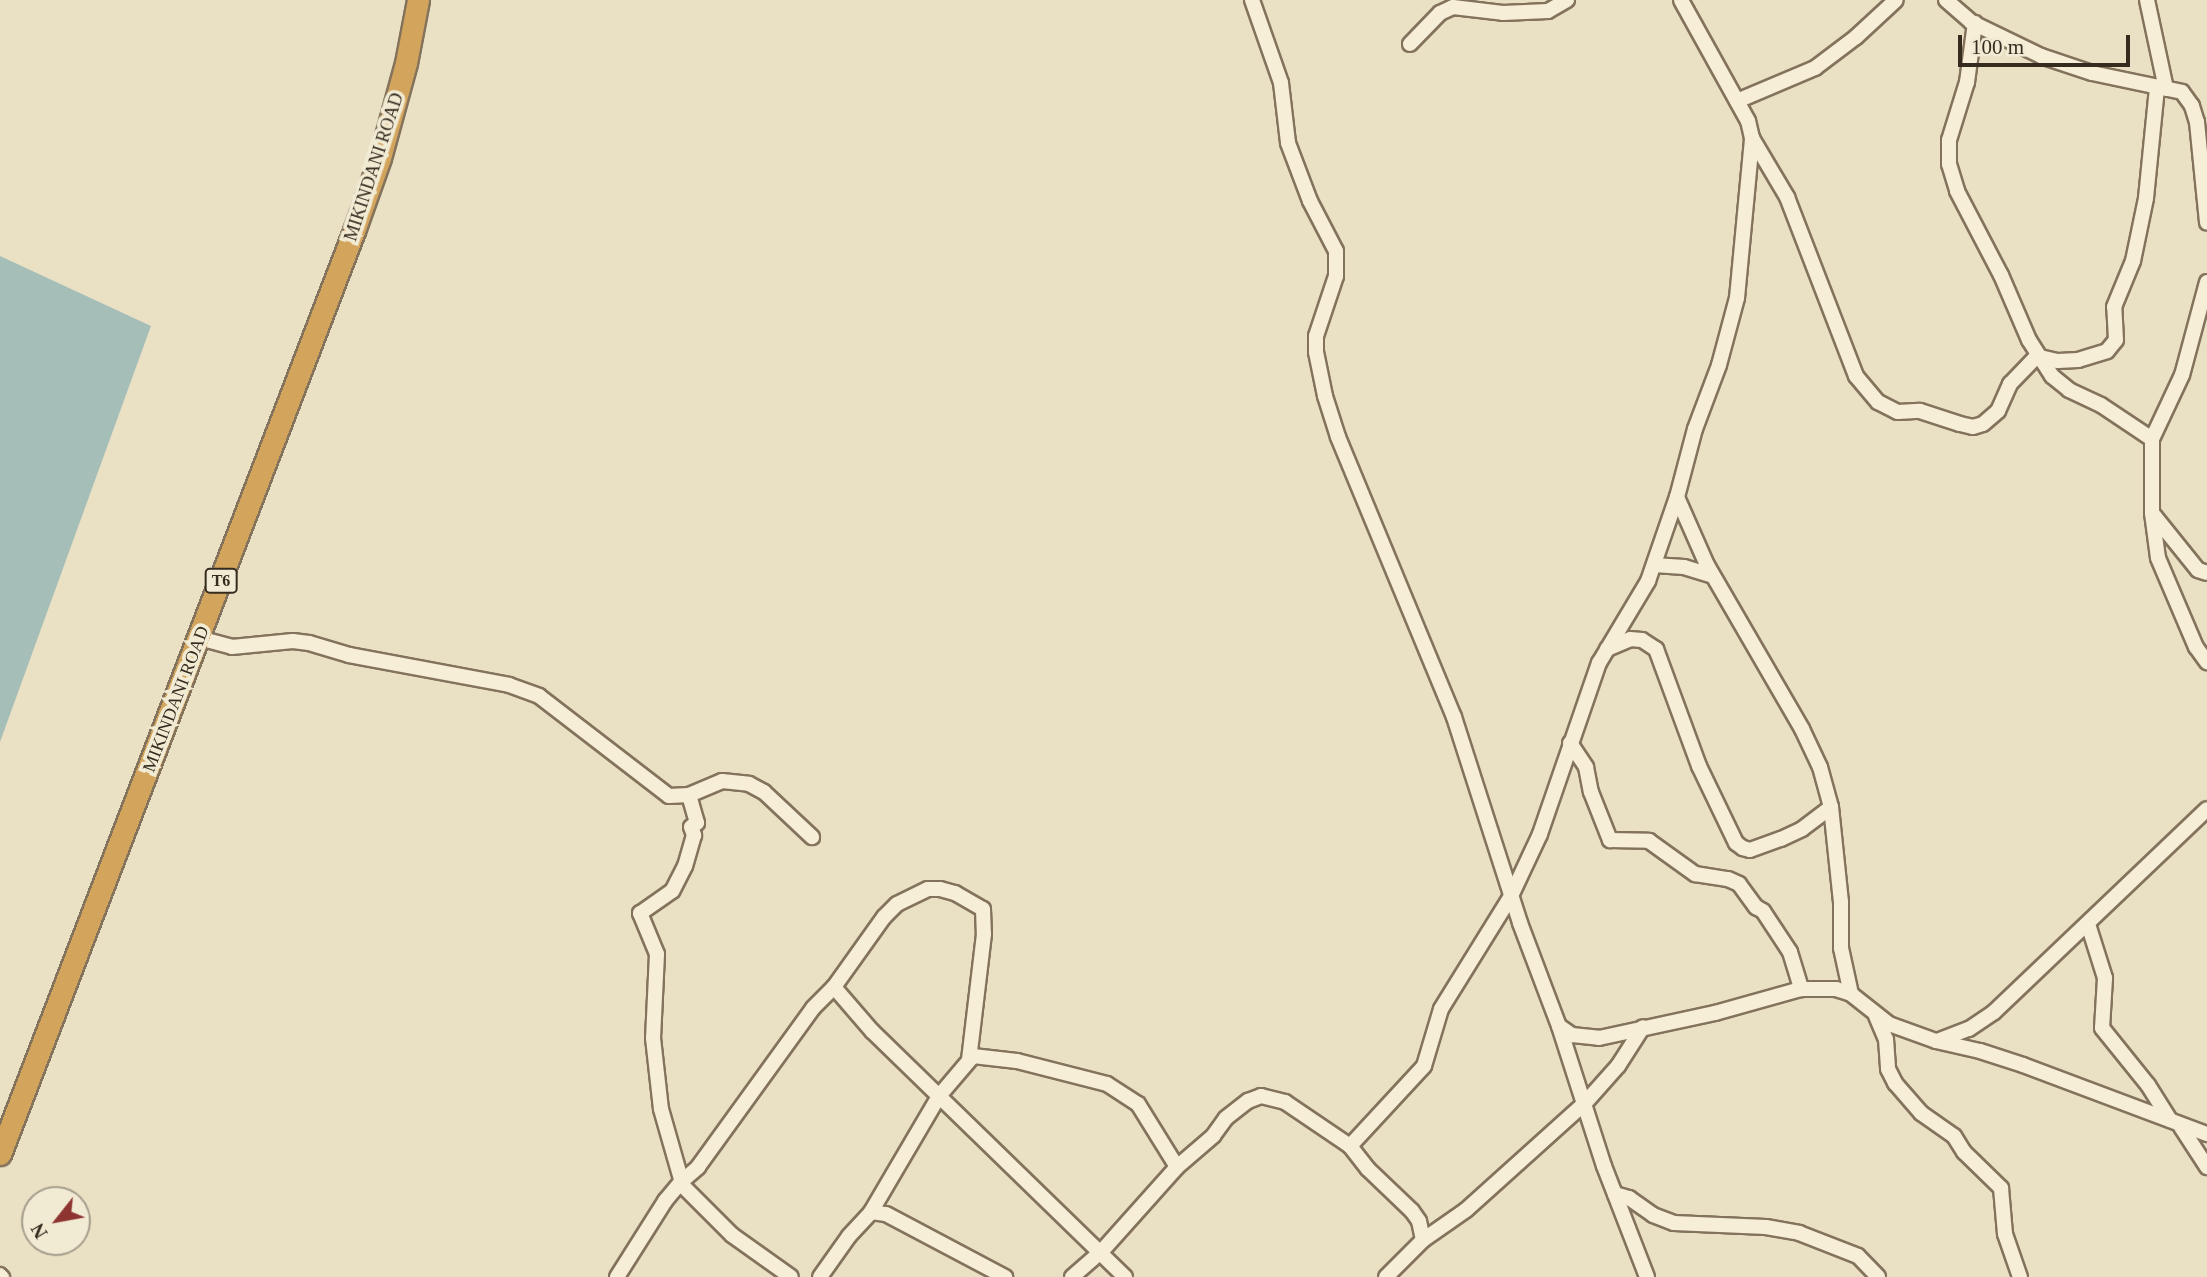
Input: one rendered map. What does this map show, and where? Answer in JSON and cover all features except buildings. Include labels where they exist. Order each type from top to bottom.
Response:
[{"type":"highway","name":"MIKINDANI ROAD","points":[[0,1154],[380,158],[406,63],[418,0]]},
{"type":"street","points":[[1252,0],[1281,83],[1288,143],[1310,201],[1336,251],[1336,276],[1316,336],[1316,352],[1325,396],[1338,437],[1454,718],[1511,896],[1559,1026],[1615,1194],[1647,1277]]},
{"type":"street","points":[[1410,44],[1440,13],[1467,3],[1503,13],[1548,11],[1567,0]]},
{"type":"street","points":[[1681,0],[1737,101],[1752,138],[1787,197],[1856,376],[1878,402],[1898,412],[1920,411],[1973,427],[1983,424],[1998,411],[2010,384],[2039,356]]},
{"type":"street","points":[[1737,101],[1815,68],[1856,37],[1896,0]]},
{"type":"street","points":[[1946,0],[1975,23],[2041,56],[2092,73],[2182,92],[2188,99],[2197,122],[2207,223]]},
{"type":"street","points":[[2039,356],[2058,361],[2078,360],[2107,351],[2116,340],[2114,307],[2133,261],[2146,198],[2162,88],[2147,0]]},
{"type":"street","points":[[1975,23],[1968,82],[1950,130],[1949,164],[1957,191],[2039,356],[2059,383],[2101,405],[2151,439]]},
{"type":"street","points":[[1350,1146],[1424,1066],[1441,1009],[1511,896],[1540,834],[1570,743],[1606,649],[1648,581],[1677,496],[1689,447],[1719,365],[1737,298],[1752,138]]},
{"type":"street","points":[[2207,282],[2182,375],[2151,439],[2152,513],[2160,565],[2196,647],[2207,662]]},
{"type":"street","points":[[1677,496],[1713,576],[1728,596],[1772,681],[1802,729],[1820,767],[1832,807],[1842,948],[1851,994]]},
{"type":"street","points":[[2152,513],[2198,570],[2207,573]]},
{"type":"street","points":[[1654,565],[1684,567],[1713,576]]},
{"type":"street","points":[[199,638],[232,647],[293,641],[309,643],[358,657],[509,685],[539,696],[571,718],[669,796],[689,794],[722,781],[749,784],[764,792],[812,837]]},
{"type":"street","points":[[1606,649],[1620,640],[1630,639],[1642,640],[1656,649],[1699,766],[1729,829],[1743,848],[1750,850],[1781,839],[1832,807]]},
{"type":"street","points":[[1570,743],[1586,768],[1591,792],[1610,840],[1642,839],[1683,862],[1695,874],[1739,884],[1756,907],[1763,911],[1790,952],[1801,989]]},
{"type":"street","points":[[689,794],[697,823],[691,827],[694,835],[685,866],[672,891],[640,913],[657,954],[654,1060],[661,1109],[681,1182],[695,1200],[732,1235],[790,1277]]},
{"type":"street","points":[[1936,1041],[1969,1029],[1994,1012],[2206,811]]},
{"type":"street","points":[[617,1277],[650,1223],[681,1182],[698,1167],[813,1008],[834,987],[884,917],[898,904],[935,888],[978,903],[983,909],[984,934],[969,1059]]},
{"type":"street","points":[[2088,924],[2105,978],[2102,1028],[2148,1085],[2207,1167]]},
{"type":"street","points":[[834,987],[872,1031],[1125,1277]]},
{"type":"street","points":[[1559,1026],[1572,1035],[1598,1038],[1819,987],[1851,994],[1889,1024],[1936,1041],[2023,1065],[2207,1134]]},
{"type":"street","points":[[1875,1013],[1883,1030],[1888,1069],[1895,1083],[1921,1113],[1954,1136],[1964,1152],[2001,1188],[2006,1234],[2020,1277]]},
{"type":"street","points":[[1385,1277],[1423,1240],[1466,1210],[1585,1103],[1618,1066],[1643,1027]]},
{"type":"street","points":[[820,1277],[849,1236],[871,1212],[939,1096],[973,1056],[1017,1061],[1107,1084],[1138,1104],[1177,1167]]},
{"type":"street","points":[[1072,1277],[1101,1252],[1177,1167],[1204,1145],[1226,1118],[1248,1101],[1261,1096],[1285,1102],[1350,1146],[1368,1169],[1412,1211],[1419,1221],[1423,1240]]},
{"type":"street","points":[[1615,1194],[1629,1198],[1653,1215],[1674,1223],[1766,1227],[1799,1233],[1858,1256],[1878,1277]]},
{"type":"street","points":[[871,1212],[886,1214],[1005,1277]]},
{"type":"water","points":[[0,256],[151,326],[0,742]]}]
